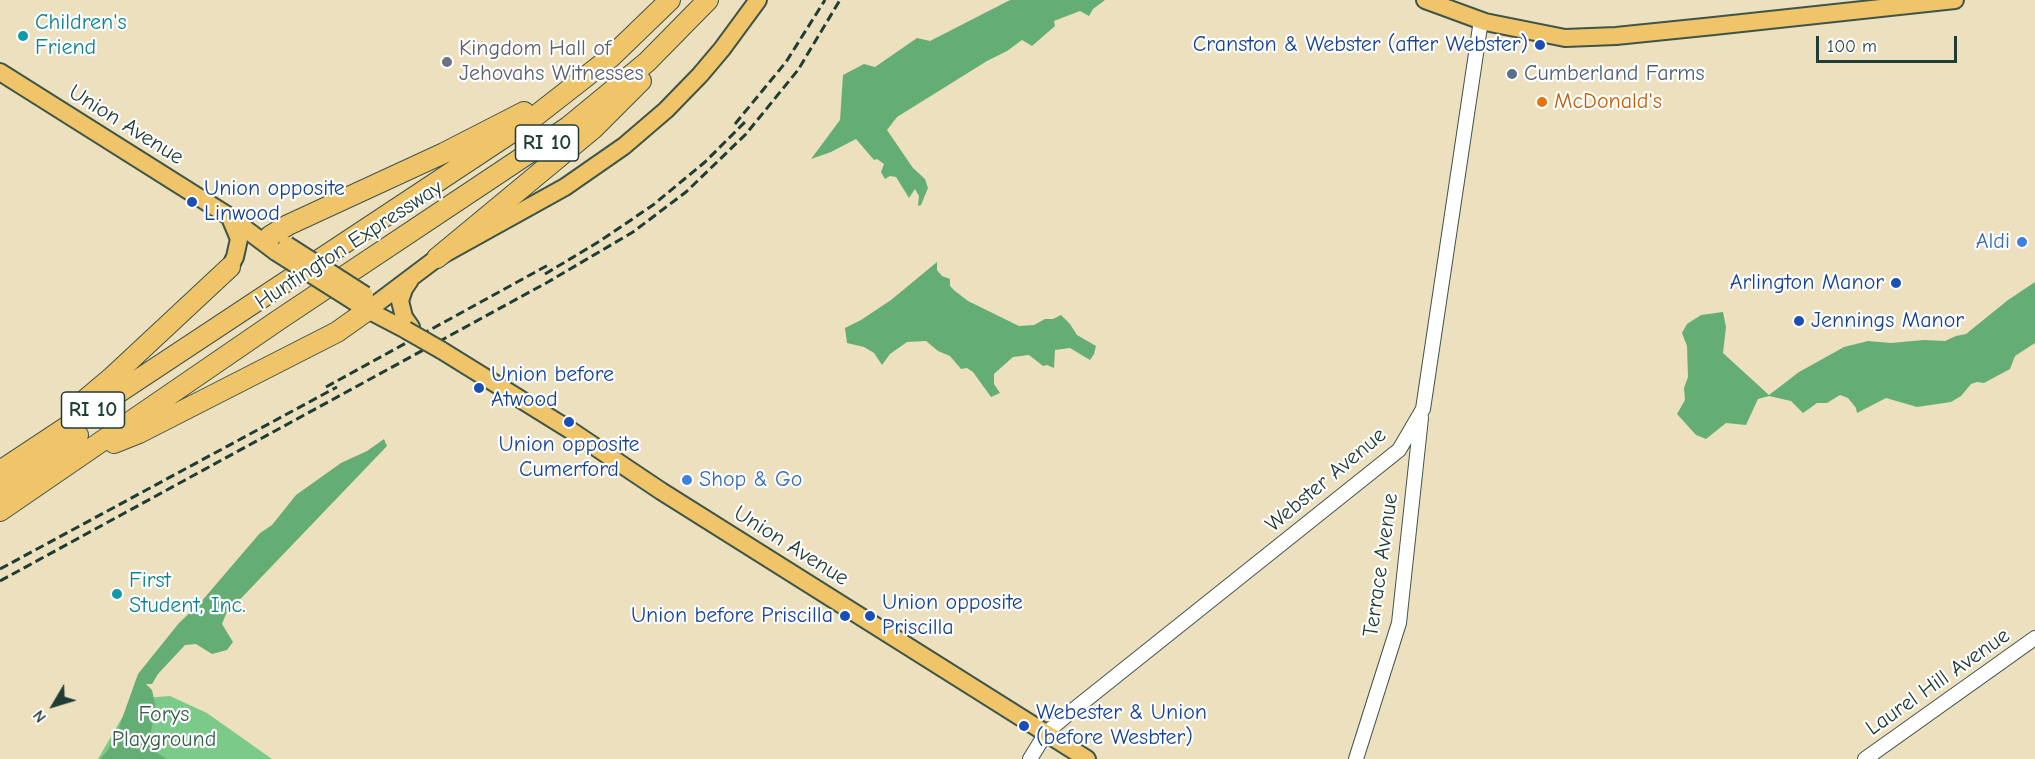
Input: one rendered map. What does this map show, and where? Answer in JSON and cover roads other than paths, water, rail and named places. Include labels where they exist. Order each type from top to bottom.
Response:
[{"type":"highway","name":"Huntington Expressway","points":[[0,511],[280,320],[568,128],[647,62],[708,0]]},
{"type":"highway","points":[[437,258],[605,118],[713,0]]},
{"type":"highway","name":"Huntington Expressway","points":[[0,469],[510,134],[557,101],[611,57],[666,3]]},
{"type":"highway","points":[[274,244],[288,225],[430,160],[526,111],[611,57]]},
{"type":"highway","points":[[0,469],[96,392],[230,267]]},
{"type":"highway","points":[[0,525],[29,506],[72,463],[139,433],[316,343],[343,328],[366,302]]},
{"type":"highway","points":[[0,489],[58,450],[151,381],[185,349]]},
{"type":"main road","points":[[366,302],[412,277],[437,258],[566,187],[624,146],[666,110],[700,75],[722,50],[758,0]]},
{"type":"main road","points":[[1425,0],[1481,20],[1565,38],[1719,26],[1955,0]]},
{"type":"main road","name":"Union Avenue","points":[[0,72],[570,430],[807,583],[1087,759]]},
{"type":"main road","points":[[227,215],[236,228],[239,239],[230,267]]},
{"type":"main road","points":[[230,267],[274,244]]},
{"type":"main road","points":[[409,329],[400,301],[412,277]]},
{"type":"street","name":"Webster Avenue","points":[[1030,759],[1046,733],[1164,636],[1399,450],[1423,409],[1481,20]]},
{"type":"street","name":"Terrace Avenue","points":[[1356,759],[1399,623],[1423,409]]},
{"type":"street","name":"Laurel Hill Avenue","points":[[1865,759],[2035,638]]},
{"type":"railway","points":[[735,124],[786,62],[825,0]]},
{"type":"railway","points":[[0,581],[548,282],[633,232],[686,192],[746,134],[798,70],[840,0]]},
{"type":"railway","points":[[545,274],[600,241],[653,205],[705,162],[747,120]]},
{"type":"railway","points":[[326,387],[550,264]]},
{"type":"railway","points":[[0,569],[337,387]]},
{"type":"place","name":"Children's Friend","points":[[23,36]]},
{"type":"place","name":"Cranston & Webster (after Webster)","points":[[1540,45]]},
{"type":"place","name":"Kingdom Hall of Jehovahs Witnesses","points":[[447,62]]},
{"type":"place","name":"Cumberland Farms","points":[[1512,74]]},
{"type":"place","name":"McDonald's","points":[[1542,102]]},
{"type":"place","name":"Union opposite Linwood","points":[[192,202]]},
{"type":"place","name":"Aldi","points":[[2022,242]]},
{"type":"place","name":"Arlington Manor","points":[[1896,283]]},
{"type":"place","name":"Jennings Manor","points":[[1799,321]]},
{"type":"place","name":"Union before Atwood","points":[[479,388]]},
{"type":"place","name":"Union opposite Cumerford","points":[[569,422]]},
{"type":"place","name":"Shop & Go","points":[[687,480]]},
{"type":"place","name":"First Student, Inc.","points":[[117,594]]},
{"type":"place","name":"Union before Priscilla","points":[[845,616]]},
{"type":"place","name":"Union opposite Priscilla","points":[[870,616]]},
{"type":"place","name":"Webester & Union (before Wesbter)","points":[[1024,726]]},
{"type":"park label","name":"Forys Playground","points":[[164,728]]}]
